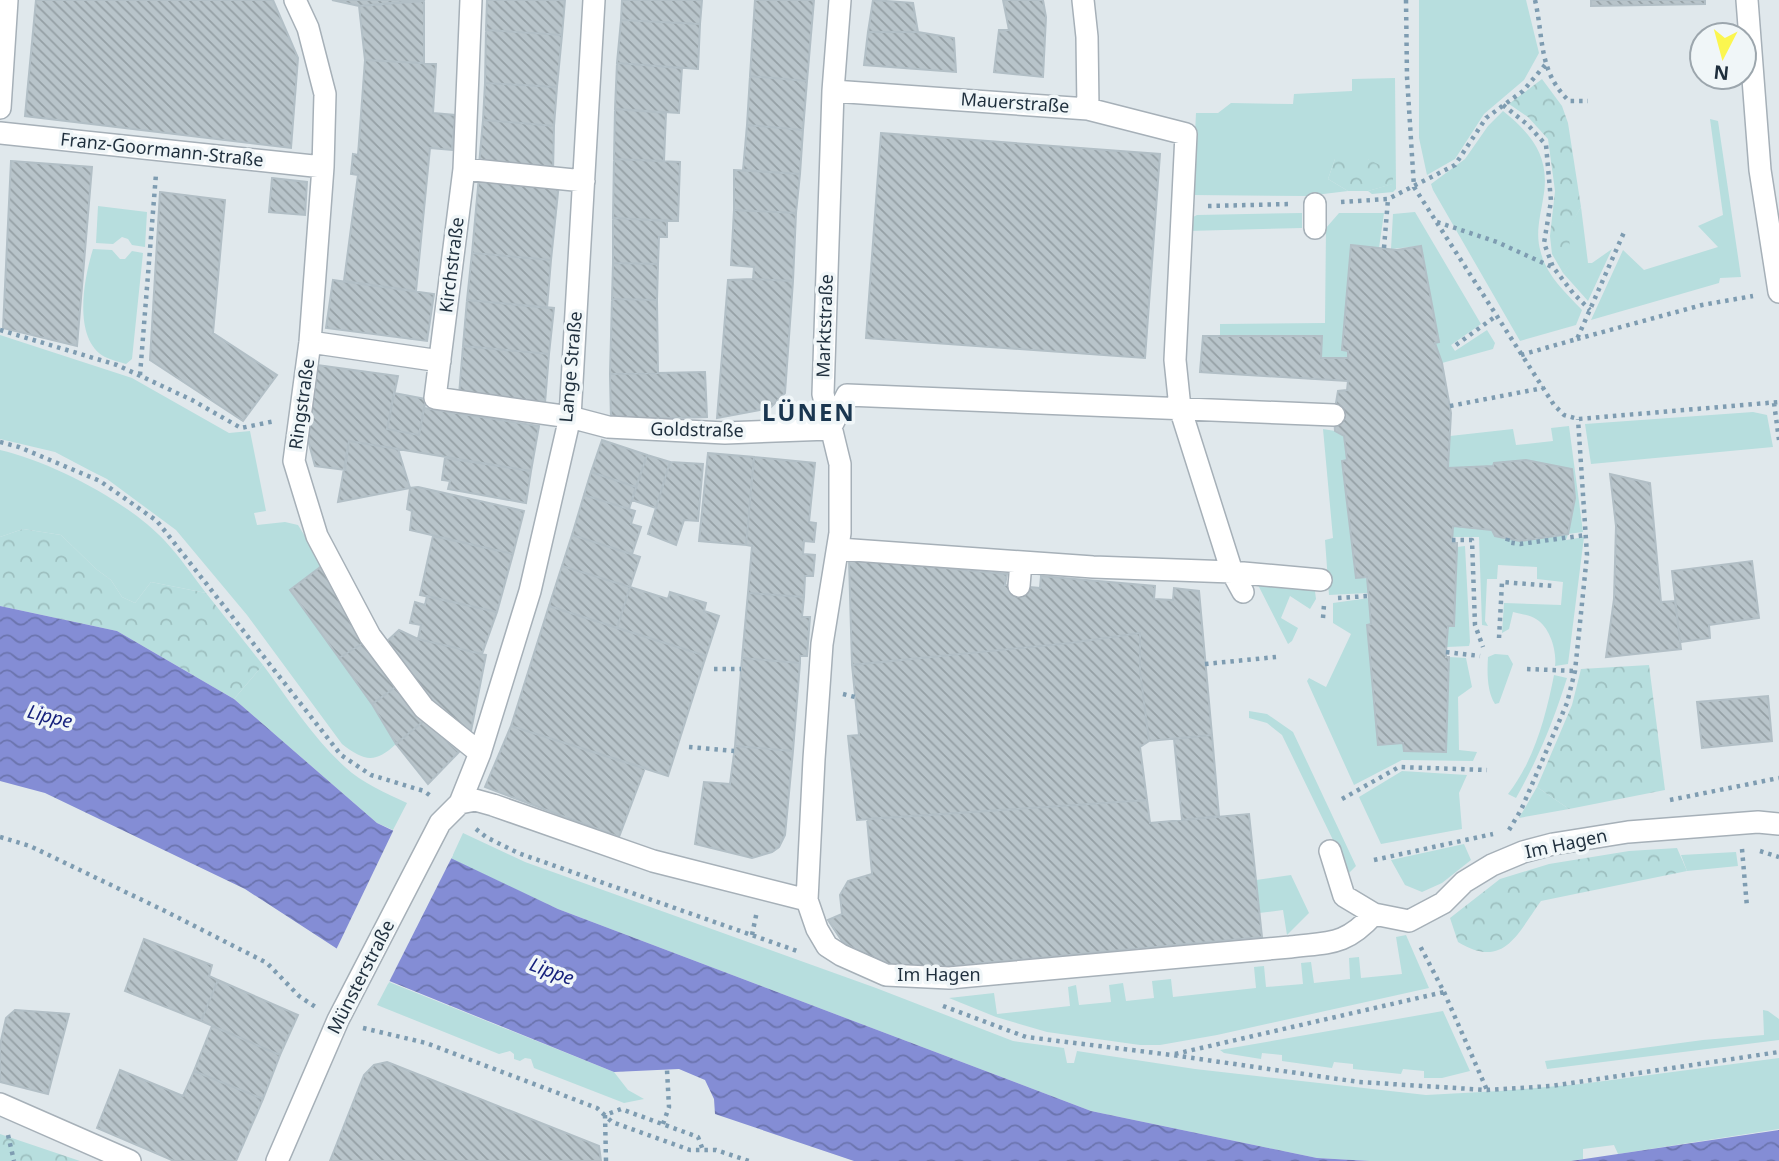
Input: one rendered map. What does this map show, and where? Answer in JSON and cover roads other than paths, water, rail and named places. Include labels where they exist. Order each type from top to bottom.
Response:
[{"type":"street","points":[[0,108],[7,0]]},
{"type":"street","name":"Ringstraße","points":[[295,0],[308,28],[325,94],[323,167],[310,342],[294,461],[317,536],[370,636],[412,695],[449,730],[480,752]]},
{"type":"street","name":"Kirchstraße","points":[[471,0],[464,169],[435,398],[570,417]]},
{"type":"street","name":"Lange Straße","points":[[464,813],[530,591],[570,417],[594,0]]},
{"type":"street","name":"Marktstraße","points":[[807,900],[822,644],[839,549],[840,464],[823,394],[840,0]]},
{"type":"street","name":"Mauerstraße","points":[[834,91],[1088,109],[1087,37],[1083,0]]},
{"type":"street","points":[[1747,0],[1760,170],[1779,292]]},
{"type":"street","points":[[1088,109],[1186,134],[1179,325],[1175,360],[1180,408],[1232,572],[1243,592]]},
{"type":"street","name":"Franz-Goormann-Straße","points":[[0,133],[323,167]]},
{"type":"street","points":[[464,169],[584,181]]},
{"type":"street","points":[[1315,204],[1315,228]]},
{"type":"street","points":[[310,342],[440,361]]},
{"type":"street","points":[[830,429],[847,395],[1334,415]]},
{"type":"street","name":"Goldstraße","points":[[570,417],[608,427],[712,432],[830,429]]},
{"type":"street","points":[[839,549],[878,557],[960,563],[1021,562],[1092,574],[1232,572],[1321,580]]},
{"type":"street","points":[[1019,586],[1021,562]]},
{"type":"street","points":[[464,813],[475,800],[653,861],[807,900]]},
{"type":"street","name":"Münsterstraße","points":[[276,1161],[338,1020],[440,823],[464,813]]},
{"type":"street","name":"Im Hagen","points":[[807,900],[817,929],[827,946],[841,955],[886,975],[949,978],[1343,940],[1363,926],[1374,914],[1409,921],[1443,903],[1464,882],[1492,865],[1523,852],[1553,844],[1629,832],[1769,823]]},
{"type":"street","points":[[1330,851],[1344,896],[1374,914]]},
{"type":"street","points":[[0,1104],[130,1161]]},
{"type":"water","name":"Lippe","points":[[0,606],[117,631],[234,699],[377,823],[558,909],[1091,1111],[1317,1158],[1370,1161],[854,1161],[715,1114],[714,1099],[705,1080],[679,1069],[614,1072],[382,978],[245,889],[45,793],[0,781]]},
{"type":"water","points":[[1779,1130],[1779,1161],[1571,1161]]},
{"type":"district","name":"LÜNEN","points":[[809,413]]}]
